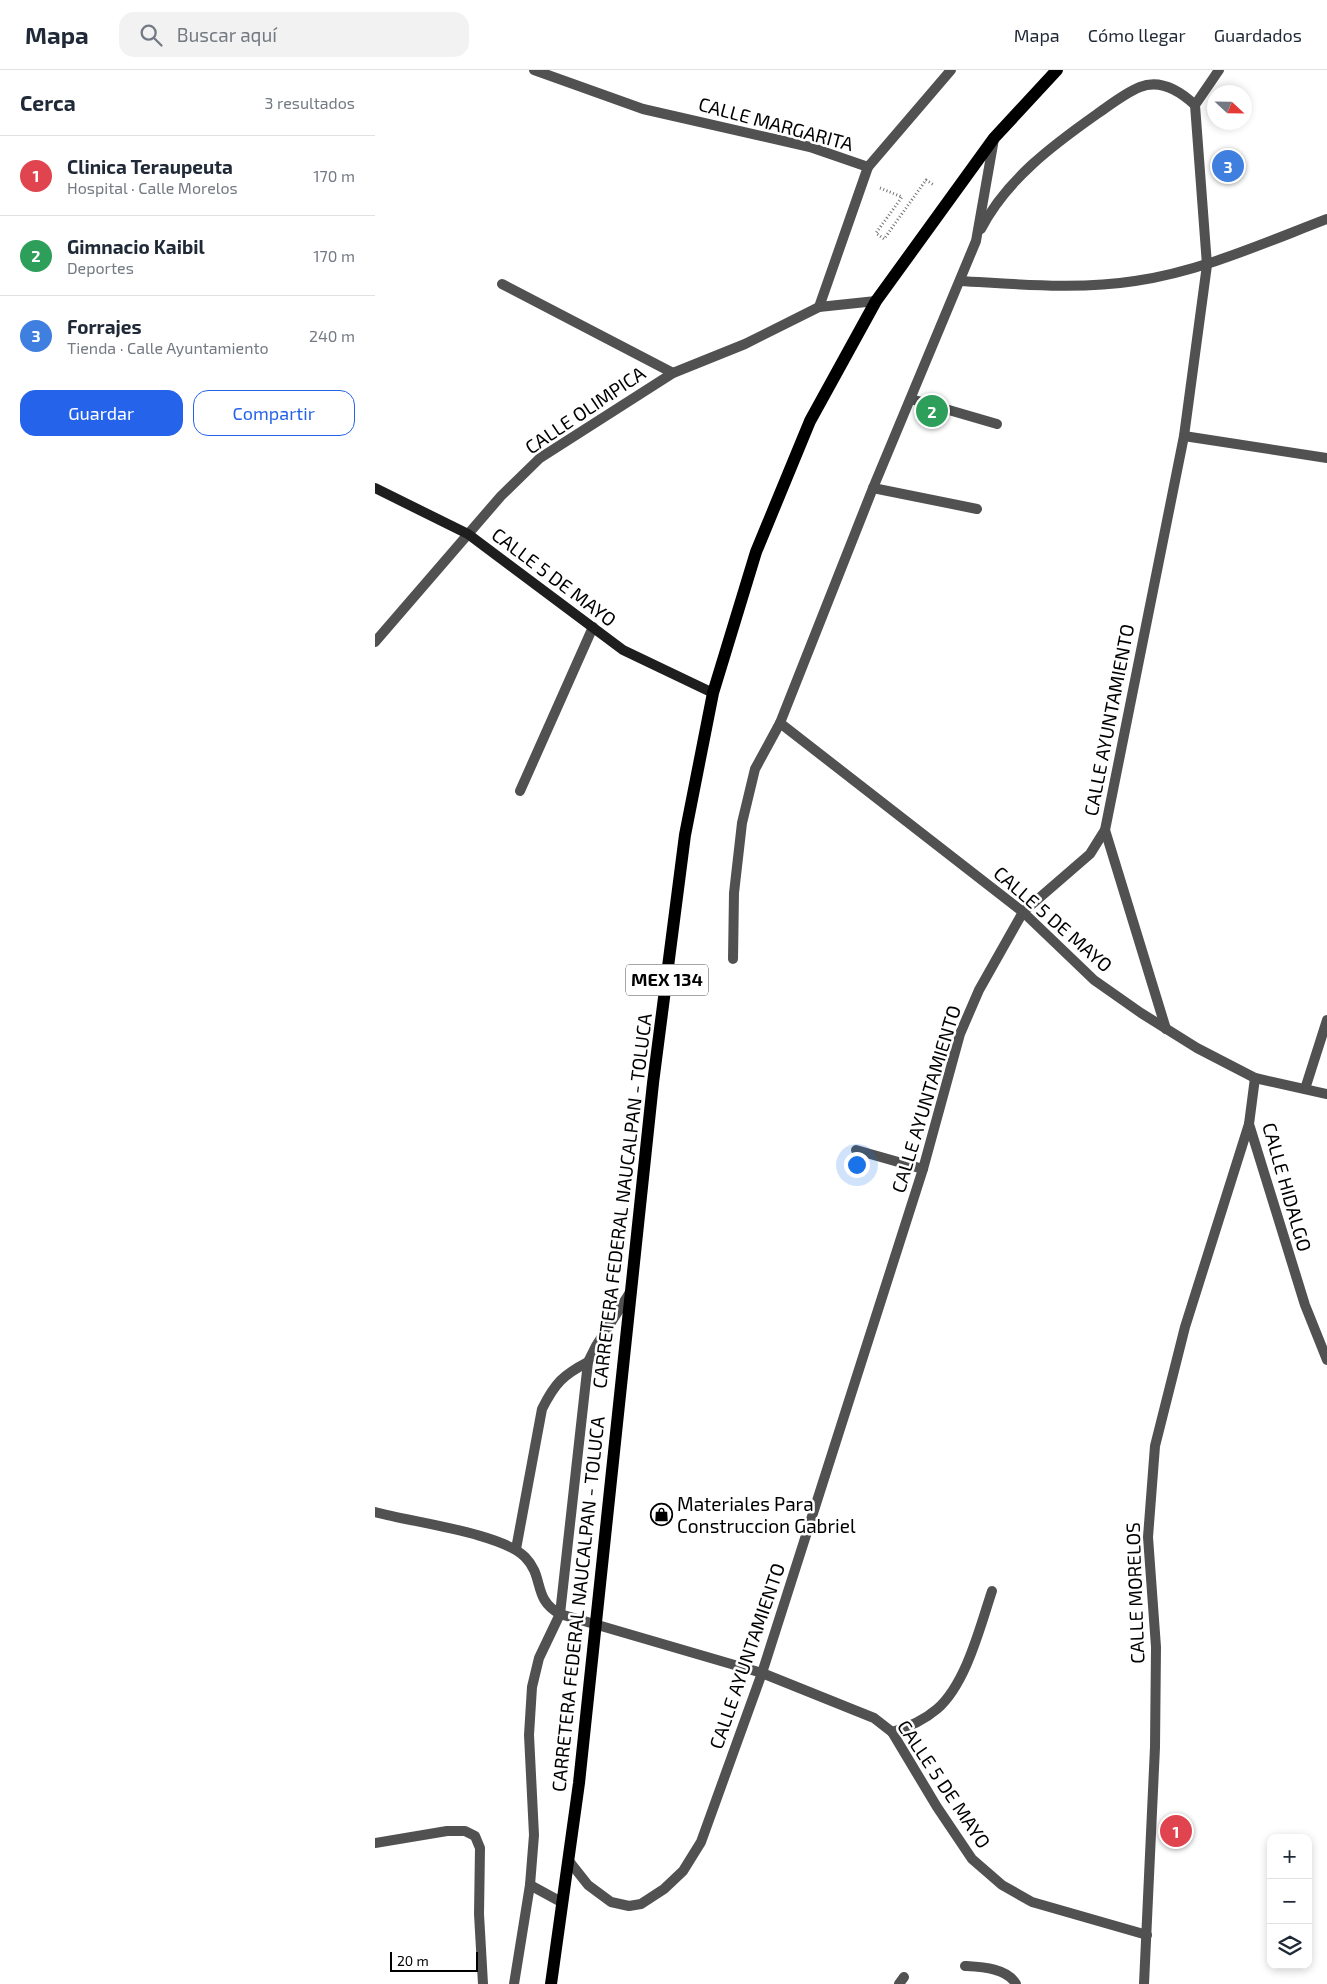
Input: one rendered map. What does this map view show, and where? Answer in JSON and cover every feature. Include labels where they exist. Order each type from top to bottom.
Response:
[{"type":"main road","name":"CARRETERA FEDERAL NAUCALPAN - TOLUCA","points":[[551,1984],[569,1861],[653,1083],[685,835],[713,693],[756,552],[810,421],[876,301],[995,138],[1057,70]]},
{"type":"street","name":"CALLE MARGARITA","points":[[534,70],[643,109],[810,147],[868,166],[819,307]]},
{"type":"street","points":[[868,166],[951,70]]},
{"type":"street","points":[[733,959],[734,893],[747,797],[755,769],[780,724],[873,488],[975,242],[988,216],[1016,179],[1068,134],[1107,107],[1140,87],[1159,85],[1180,91],[1195,105],[1219,70]]},
{"type":"street","name":"CALLE AYUNTAMIENTO","points":[[569,1861],[588,1885],[611,1902],[629,1906],[641,1904],[671,1883],[683,1871],[701,1842],[762,1673],[923,1169],[960,1034],[979,990],[1023,912],[1090,854],[1105,830],[1184,436],[1207,265],[1195,105]]},
{"type":"street","points":[[975,242],[995,138]]},
{"type":"street","points":[[960,281],[1093,285],[1134,281],[1207,265],[1327,219]]},
{"type":"street","points":[[502,284],[673,373]]},
{"type":"street","name":"CALLE OLIMPICA","points":[[375,642],[501,496],[540,458],[673,373],[745,344],[819,307],[876,301]]},
{"type":"street","points":[[911,399],[997,424]]},
{"type":"street","points":[[1184,436],[1327,458]]},
{"type":"street","name":"CALLE 5 DE MAYO","points":[[375,488],[468,534],[623,650],[713,693]]},
{"type":"street","points":[[873,488],[977,509]]},
{"type":"street","points":[[520,791],[593,627]]},
{"type":"street","name":"CALLE 5 DE MAYO","points":[[780,724],[1023,912],[1094,980],[1197,1048],[1255,1078],[1327,1094]]},
{"type":"street","points":[[1105,830],[1166,1028]]},
{"type":"street","points":[[1305,1089],[1327,1020]]},
{"type":"street","name":"CALLE HIDALGO","points":[[1255,1078],[1249,1124],[1305,1306],[1327,1360]]},
{"type":"street","name":"CALLE MORELOS","points":[[1144,1984],[1155,1747],[1156,1657],[1148,1537],[1155,1446],[1185,1327],[1249,1124]]},
{"type":"street","points":[[856,1150],[923,1169]]},
{"type":"street","points":[[514,1984],[530,1885],[534,1835],[529,1735],[532,1687],[539,1658],[560,1614],[588,1362],[595,1346],[629,1294]]},
{"type":"street","points":[[516,1549],[542,1408],[553,1388],[565,1374],[588,1362]]},
{"type":"street","points":[[375,1512],[472,1534],[516,1549],[533,1566],[542,1599],[550,1608],[560,1614]]},
{"type":"street","points":[[892,1732],[916,1724],[938,1708],[957,1683],[970,1656],[992,1591]]},
{"type":"street","name":"CALLE 5 DE MAYO","points":[[560,1614],[594,1622],[762,1673],[874,1718],[892,1732],[937,1807],[973,1859],[1002,1885],[1032,1902],[1147,1935]]},
{"type":"street","points":[[375,1843],[447,1831],[465,1831],[475,1836],[480,1848],[479,1914],[483,1984]]},
{"type":"street","points":[[530,1885],[563,1903]]},
{"type":"street","points":[[965,1966],[998,1971],[1008,1976],[1016,1984]]},
{"type":"place","name":"Forrajes","points":[[1228,166]]},
{"type":"place","name":"Gimnacio Kaibil","points":[[932,411]]},
{"type":"place","name":"Materiales Para Construccion Gabriel","points":[[661,1515]]},
{"type":"place","name":"Clinica Teraupeuta","points":[[1176,1831]]}]
